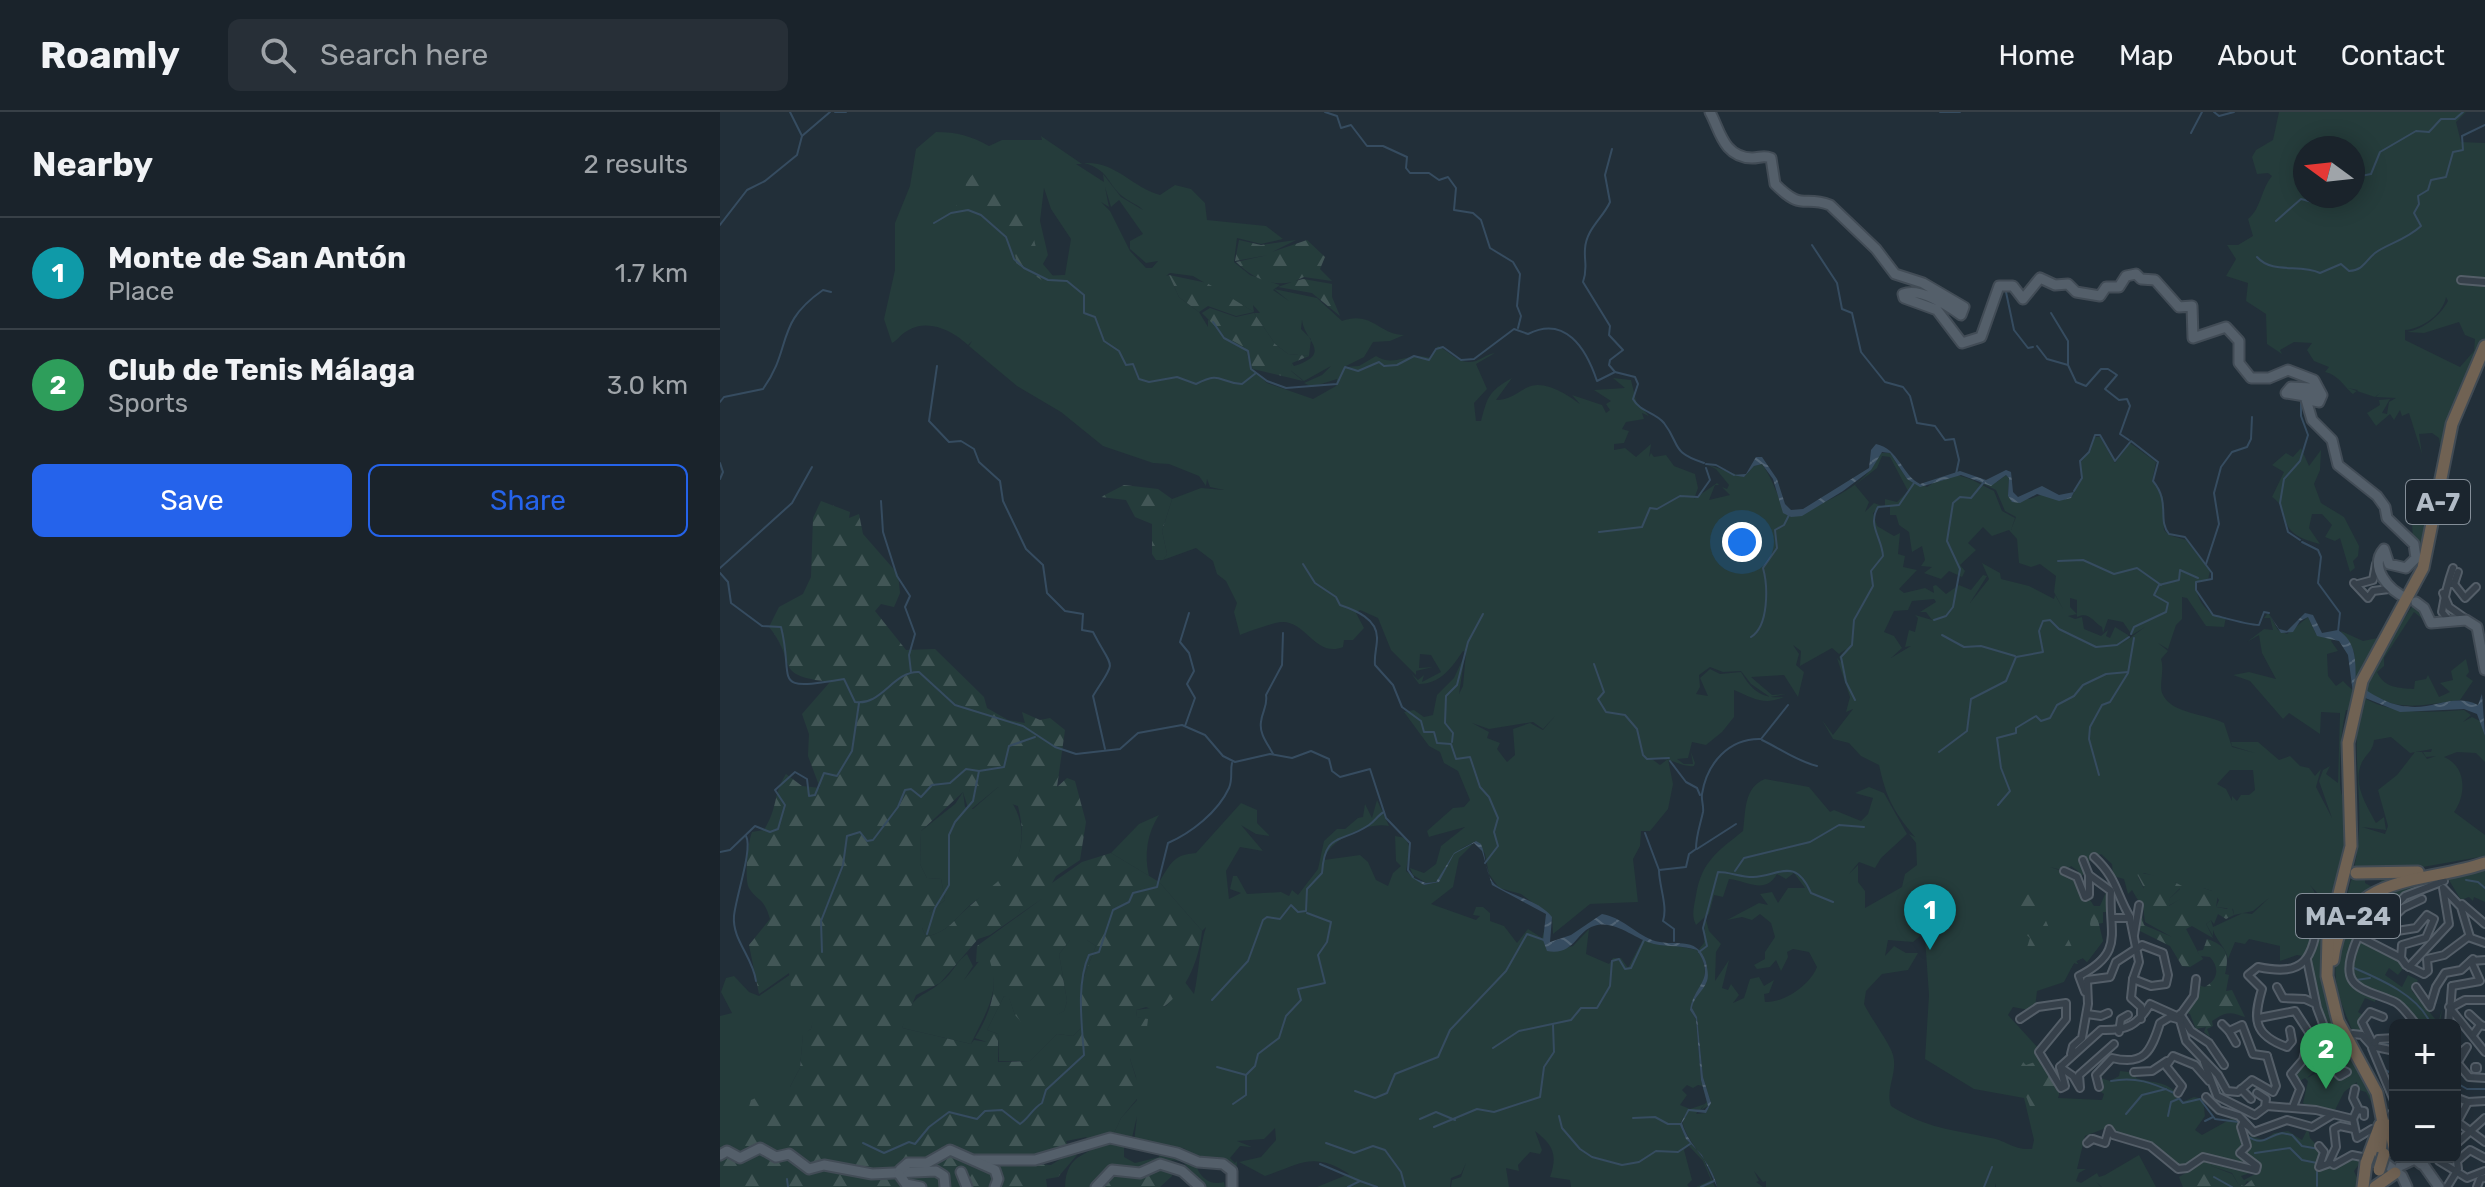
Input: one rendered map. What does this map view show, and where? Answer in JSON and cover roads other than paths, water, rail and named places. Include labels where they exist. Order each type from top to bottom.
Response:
[{"type":"highway","name":"A-7","points":[[2389,1110],[2335,1013],[2326,955],[2351,846],[2347,760],[2355,711],[2378,654],[2423,568],[2452,424],[2485,346]]},
{"type":"highway","name":"A-7","points":[[2378,654],[2409,609],[2428,568],[2442,513],[2458,422],[2485,357]]},
{"type":"highway","name":"A-7","points":[[2355,711],[2352,756],[2356,846],[2332,942],[2334,992],[2349,1032],[2376,1079],[2389,1110]]},
{"type":"highway","name":"MA-24","points":[[2334,992],[2333,960],[2338,934],[2361,902],[2403,881],[2485,861]]},
{"type":"highway","name":"MA-24","points":[[2356,873],[2419,871],[2485,861]]},
{"type":"highway","name":"MA-24","points":[[2326,955],[2329,903],[2340,883]]},
{"type":"highway","name":"A-7","points":[[2369,1187],[2386,1163],[2389,1125]]},
{"type":"main road","points":[[1710,112],[1719,136],[1735,153],[1771,158],[1775,184],[1792,199],[1804,204],[1830,205],[1876,249],[1895,274],[1923,283],[1964,307],[1965,312],[1961,315],[1946,303],[1907,291],[1902,295],[1941,313],[1962,343],[1981,337],[1999,286],[2013,286],[2023,299],[2040,278],[2055,285],[2068,284],[2078,292],[2100,296],[2106,287],[2119,287],[2126,276],[2136,274],[2141,279],[2155,280],[2179,307],[2192,306],[2193,338],[2226,327],[2239,341],[2239,363],[2251,378],[2269,378],[2288,370],[2311,378],[2322,395],[2319,402],[2314,401],[2311,388],[2288,388],[2287,395],[2305,396],[2312,420],[2332,440],[2338,465],[2377,496],[2387,518],[2411,540],[2416,549],[2415,560],[2406,568],[2389,564],[2384,549],[2379,559],[2380,572],[2389,589],[2424,608],[2431,623],[2470,622],[2478,630],[2485,670]]},
{"type":"main road","points":[[975,1160],[1012,1163],[1035,1160],[1110,1138],[1198,1162],[1223,1164],[1232,1171],[1232,1187]]},
{"type":"main road","points":[[720,1155],[727,1151],[740,1158],[760,1148],[776,1157],[789,1154],[809,1169],[826,1165],[868,1174],[936,1171],[944,1176],[945,1187]]},
{"type":"main road","points":[[921,1187],[906,1184],[900,1172],[908,1163],[927,1163],[950,1150],[995,1170],[998,1179],[995,1187]]},
{"type":"main road","points":[[2386,1163],[2407,1187]]},
{"type":"main road","points":[[2430,1163],[2439,1187]]},
{"type":"main road","points":[[1096,1187],[1112,1170],[1140,1173],[1160,1164],[1182,1171],[1200,1187]]},
{"type":"main road","points":[[961,1172],[967,1187]]},
{"type":"street","points":[[2461,280],[2485,282]]},
{"type":"street","points":[[2379,559],[2371,582],[2354,583],[2368,598],[2373,591],[2389,589]]},
{"type":"street","points":[[2450,622],[2442,612],[2444,589],[2456,570],[2454,584],[2465,598],[2476,587]]},
{"type":"street","points":[[2444,589],[2454,584]]},
{"type":"street","points":[[2444,589],[2449,607],[2470,622]]},
{"type":"street","points":[[2094,857],[2118,884],[2130,918],[2134,950],[2139,962],[2131,998],[2141,1007],[2141,1019]]},
{"type":"street","points":[[2064,871],[2077,877],[2085,897],[2089,895],[2089,875],[2083,860]]},
{"type":"street","points":[[2087,994],[2079,976],[2094,968],[2114,938],[2111,889],[2089,875]]},
{"type":"street","points":[[2387,923],[2389,912],[2403,897],[2449,882],[2465,908],[2485,924]]},
{"type":"street","points":[[2444,884],[2461,907],[2470,937]]},
{"type":"street","points":[[2409,967],[2449,924],[2444,884]]},
{"type":"street","points":[[2387,923],[2403,908],[2422,899]]},
{"type":"street","points":[[2132,937],[2139,905]]},
{"type":"street","points":[[2387,923],[2399,931],[2416,928],[2427,915],[2433,917],[2427,937],[2404,943],[2401,958]]},
{"type":"street","points":[[2290,1030],[2289,1046],[2274,1043],[2259,1029],[2255,1007],[2262,989],[2248,979],[2249,973],[2258,967],[2292,969],[2307,960],[2313,952],[2321,917],[2426,974],[2427,959],[2444,955],[2470,937]]},
{"type":"street","points":[[2113,918],[2130,918]]},
{"type":"street","points":[[2358,937],[2350,964],[2351,977],[2364,993],[2374,993],[2379,999],[2399,1004],[2412,1019]]},
{"type":"street","points":[[2470,937],[2485,943]]},
{"type":"street","points":[[2071,1054],[2072,1048],[2082,1038],[2087,1014],[2088,979],[2106,979],[2113,974],[2116,962],[2144,945],[2163,953],[2168,979],[2166,984],[2158,986],[2133,979]]},
{"type":"street","points":[[2449,1019],[2452,987],[2480,981],[2480,974],[2471,964],[2473,959]]},
{"type":"street","points":[[2416,987],[2430,1007],[2436,987],[2445,973],[2461,970],[2473,959],[2485,960]]},
{"type":"street","points":[[2307,960],[2316,1004],[2328,1037],[2326,1062],[2340,1076],[2347,1072],[2335,1067],[2331,1054],[2344,1039]]},
{"type":"street","points":[[2099,1087],[2096,1075],[2112,1058],[2130,1062],[2141,1059],[2163,1020],[2178,1016],[2194,996],[2196,979]]},
{"type":"street","points":[[2277,987],[2281,997],[2301,998]]},
{"type":"street","points":[[2294,988],[2295,994],[2316,1004]]},
{"type":"street","points":[[2451,1008],[2465,1000],[2485,1000]]},
{"type":"street","points":[[2477,1000],[2485,1007]]},
{"type":"street","points":[[2020,1019],[2038,1007],[2066,1003],[2067,1015],[2063,1024],[2039,1052],[2050,1075],[2063,1088],[2060,1067],[2071,1054],[2104,1029],[2119,1032],[2141,1019],[2150,1004],[2178,1016],[2191,1031],[2209,1043],[2224,1065]]},
{"type":"street","points":[[2451,1008],[2485,1052]]},
{"type":"street","points":[[2259,1018],[2292,1010],[2300,1014],[2310,1037],[2303,1060],[2291,1076],[2300,1089],[2293,1107]]},
{"type":"street","points":[[2383,1017],[2370,1012],[2362,1022],[2373,1045],[2389,1108]]},
{"type":"street","points":[[2087,1014],[2102,1016],[2108,1013]]},
{"type":"street","points":[[2469,1014],[2483,1025],[2473,1035]]},
{"type":"street","points":[[2119,1032],[2121,1019],[2128,1015]]},
{"type":"street","points":[[2178,1016],[2186,1041],[2227,1091],[2241,1089],[2252,1080],[2273,1092],[2276,1086],[2267,1056]]},
{"type":"street","points":[[2222,1024],[2236,1043]]},
{"type":"street","points":[[2229,1031],[2242,1025],[2253,1054],[2267,1056],[2274,1050],[2274,1043]]},
{"type":"street","points":[[2353,1034],[2362,1035],[2373,1045],[2389,1049]]},
{"type":"street","points":[[2373,1045],[2378,1039],[2389,1038]]},
{"type":"street","points":[[2060,1067],[2073,1076],[2080,1088],[2079,1075],[2085,1066],[2114,1044]]},
{"type":"street","points":[[2134,1072],[2152,1071],[2177,1056],[2190,1062],[2212,1083]]},
{"type":"street","points":[[2203,1058],[2217,1096],[2255,1115],[2265,1107],[2293,1107],[2353,1119]]},
{"type":"street","points":[[2167,1061],[2167,1071],[2182,1086],[2178,1093]]},
{"type":"street","points":[[2461,1065],[2473,1078],[2485,1078]]},
{"type":"street","points":[[2473,1078],[2476,1069]]},
{"type":"street","points":[[2241,1089],[2251,1099]]},
{"type":"street","points":[[2355,1089],[2353,1098],[2357,1110],[2353,1119],[2354,1129],[2359,1139],[2372,1129]]},
{"type":"street","points":[[2257,1093],[2266,1099],[2265,1107]]},
{"type":"street","points":[[2206,1097],[2219,1110],[2237,1114],[2248,1126]]},
{"type":"street","points":[[2461,1099],[2485,1101]]},
{"type":"street","points":[[2461,1114],[2468,1102]]},
{"type":"street","points":[[2357,1110],[2364,1111],[2364,1116]]},
{"type":"street","points":[[2087,1143],[2105,1143],[2109,1129],[2113,1135],[2150,1146],[2178,1169],[2187,1168],[2203,1157],[2256,1170],[2257,1165],[2240,1153],[2247,1146],[2241,1124],[2259,1132],[2287,1120],[2312,1127],[2326,1116],[2336,1115]]},
{"type":"street","points":[[2461,1139],[2485,1118]]},
{"type":"street","points":[[2461,1126],[2485,1142]]},
{"type":"street","points":[[2330,1163],[2336,1147],[2334,1129],[2354,1129]]},
{"type":"street","points":[[2319,1146],[2324,1152],[2319,1167],[2330,1163],[2334,1165],[2352,1155],[2386,1163],[2390,1187]]},
{"type":"street","points":[[2447,1187],[2459,1172],[2457,1161],[2470,1150],[2485,1158]]},
{"type":"street","points":[[2436,1163],[2468,1178],[2485,1171]]},
{"type":"street","points":[[2477,1187],[2480,1179],[2485,1178]]},
{"type":"water","points":[[1876,444],[1890,451],[1920,484],[1960,471],[1986,480],[2006,470],[2011,472],[2013,492],[2018,497],[2042,486],[2059,495],[2074,492],[2071,498],[2059,501],[2037,494],[2020,503],[2012,502],[2008,496],[2009,478],[2006,475],[1991,486],[1961,475],[1920,487],[1907,479],[1890,453],[1882,452],[1871,470],[1843,491],[1802,516],[1791,517],[1783,513],[1773,479],[1762,464],[1754,466],[1744,477],[1732,475],[1746,474],[1756,457],[1762,457],[1777,479],[1785,504],[1791,510],[1803,509],[1869,468],[1871,450]]},
{"type":"water","points":[[2305,613],[2313,615],[2322,633],[2338,630],[2344,635],[2354,654],[2356,684],[2384,700],[2415,707],[2454,701],[2478,705],[2482,694],[2485,736],[2477,714],[2464,709],[2400,712],[2353,693],[2348,655],[2339,641],[2317,636],[2308,617],[2300,621],[2293,632],[2281,633],[2269,614],[2279,629],[2287,631]]},
{"type":"water","points":[[1476,841],[1481,844],[1486,866],[1482,851],[1474,843],[1454,854],[1439,882],[1424,885],[1411,877],[1426,883],[1436,882],[1454,853]]},
{"type":"water","points":[[1489,875],[1503,890],[1537,905],[1552,917],[1550,942],[1571,935],[1602,914],[1615,918],[1652,940],[1690,945],[1702,953],[1708,979],[1692,1008],[1697,1017],[1703,1077],[1711,1103],[1706,1113],[1689,1111],[1682,1123],[1697,1150],[1686,1139],[1680,1125],[1688,1109],[1705,1110],[1708,1106],[1701,1080],[1696,1019],[1690,1010],[1705,975],[1703,960],[1697,950],[1654,944],[1617,927],[1602,925],[1588,929],[1564,950],[1547,951],[1543,940],[1546,914],[1492,885]]},
{"type":"waterway","points":[[790,112],[802,136]]},
{"type":"waterway","points":[[720,225],[747,190],[765,181],[797,155],[802,136],[830,112]]},
{"type":"waterway","points":[[835,112],[846,112]]},
{"type":"waterway","points":[[1325,112],[1337,116],[1341,128],[1351,125],[1367,146],[1383,146],[1407,157],[1406,168],[1410,173],[1429,173],[1439,180],[1448,177],[1456,188],[1454,210],[1473,213],[1481,220],[1490,248],[1513,262],[1520,274],[1517,306],[1521,316],[1518,328]]},
{"type":"waterway","points":[[1940,112],[1960,112]]},
{"type":"waterway","points":[[2191,133],[2202,112]]},
{"type":"waterway","points":[[2214,112],[2219,116],[2234,112]]},
{"type":"waterway","points":[[2365,175],[2371,174],[2380,152],[2416,131],[2429,132],[2441,119],[2455,119],[2463,112]]},
{"type":"waterway","points":[[2257,257],[2271,266],[2320,273],[2341,264],[2349,271],[2358,269],[2375,253],[2421,226],[2414,213],[2419,204],[2418,196],[2428,190],[2431,180],[2446,177],[2453,152],[2463,150],[2462,136],[2485,125]]},
{"type":"waterway","points":[[1612,149],[1605,175],[1610,202],[1586,242],[1583,282],[1610,326],[1609,335],[1623,350],[1610,360],[1609,365],[1615,372],[1635,377],[1638,384],[1633,399],[1636,403],[1664,423],[1681,451],[1704,463]]},
{"type":"waterway","points":[[2276,221],[2293,206]]},
{"type":"waterway","points":[[934,223],[951,213],[968,210],[981,215],[1006,237],[1014,259],[1024,268],[1048,280],[1067,281],[1084,295],[1084,313],[1095,317],[1104,341],[1119,351],[1126,365],[1133,364],[1139,379],[1149,382],[1177,377],[1196,384],[1216,378],[1242,384],[1256,373]]},
{"type":"waterway","points":[[1812,245],[1837,283],[1842,309],[1852,313],[1861,352],[1885,382],[1903,387],[1910,396],[1917,423],[1935,426],[1945,440],[1954,439],[1959,460],[1956,474]]},
{"type":"waterway","points":[[720,402],[724,397],[763,389],[797,314],[823,290],[831,292]]},
{"type":"waterway","points":[[2006,292],[2014,330],[2028,348],[2033,347]]},
{"type":"waterway","points":[[2051,313],[2068,341],[2068,365],[2076,382],[2086,386],[2101,369],[2108,369],[2117,375],[2105,389],[2119,400],[2127,399],[2130,406],[2120,434],[2129,440]]},
{"type":"waterway","points":[[1213,322],[1224,338],[1248,351],[1251,369],[1267,381],[1286,388],[1337,384],[1345,367],[1358,371],[1379,362],[1384,366],[1397,365],[1414,356],[1429,360],[1436,349],[1443,347],[1461,360],[1474,359],[1514,329],[1528,334],[1541,329],[1563,332],[1587,357],[1597,381],[1615,372]]},
{"type":"waterway","points":[[2037,346],[2047,359],[2068,365]]},
{"type":"waterway","points":[[937,366],[929,421],[949,442],[961,441],[974,449],[979,462],[1000,481],[1003,501],[1026,549],[1043,565],[1047,593],[1065,611],[1083,614],[1082,630],[1093,632],[1109,660],[1109,669],[1093,696],[1105,749]]},
{"type":"waterway","points":[[2300,540],[2288,532],[2280,503],[2284,479],[2300,461],[2308,435],[2301,416],[2301,402]]},
{"type":"waterway","points":[[2206,564],[2219,524],[2214,493],[2221,467],[2232,452],[2247,447],[2251,439],[2252,417]]},
{"type":"waterway","points":[[2074,491],[2082,478],[2080,461],[2089,452],[2095,435],[2100,435],[2115,461],[2131,441],[2158,462],[2153,481],[2161,496],[2164,522],[2169,534],[2185,537],[2212,573],[2212,579],[2196,582],[2196,590],[2213,615],[2259,625],[2264,612],[2269,613]]},
{"type":"waterway","points":[[720,463],[723,472],[720,479]]},
{"type":"waterway","points":[[1706,464],[1716,465],[1734,475]]},
{"type":"waterway","points":[[720,568],[792,503],[812,467]]},
{"type":"waterway","points":[[1599,532],[1642,527],[1650,508],[1657,509],[1680,496],[1698,497],[1710,480],[1706,468]]},
{"type":"waterway","points":[[1934,620],[1946,616],[1953,607],[1960,569],[1947,541],[1953,503],[1960,497],[1971,498],[1984,482]]},
{"type":"waterway","points":[[1855,700],[1846,682],[1841,657],[1852,645],[1854,620],[1873,586],[1871,571],[1883,556],[1874,526],[1875,514],[1878,507],[1899,505],[1914,483]]},
{"type":"waterway","points":[[881,501],[883,532],[897,576],[910,596],[905,607],[915,634],[909,655],[911,672]]},
{"type":"waterway","points":[[1751,637],[1757,632],[1764,615],[1766,585],[1763,568],[1777,548],[1775,530],[1784,525],[1789,515]]},
{"type":"waterway","points":[[2302,542],[2318,550],[2321,557],[2318,583],[2340,613],[2338,632]]},
{"type":"waterway","points":[[2058,561],[2083,560],[2114,574],[2137,568],[2161,585]]},
{"type":"waterway","points":[[1303,564],[1315,583],[1336,597],[1340,605],[1359,613],[1374,626],[1377,639],[1375,665],[1393,685],[1402,707],[1421,721],[1424,732],[1434,732],[1437,743],[1451,744],[1456,759],[1470,757],[1480,787],[1489,797],[1498,818],[1494,832],[1498,846],[1485,863]]},
{"type":"waterway","points":[[2131,634],[2134,627],[2166,612],[2168,603],[2154,595],[2159,585],[2179,580],[2180,570],[2198,578]]},
{"type":"waterway","points":[[720,573],[728,582],[731,603],[762,626],[781,627],[787,671],[794,683],[844,679],[855,702],[873,699],[902,677],[919,672],[955,705],[1023,726],[1055,747],[1076,754],[1120,749],[1138,733],[1182,725],[1205,735],[1223,756],[1235,762],[1270,754],[1292,758],[1311,751],[1329,759],[1332,771],[1340,777],[1370,769],[1386,818],[1410,843],[1408,870],[1413,877]]},
{"type":"waterway","points":[[1185,726],[1195,698],[1187,684],[1194,671],[1189,653],[1180,642],[1189,613]]},
{"type":"waterway","points":[[1452,742],[1453,733],[1445,723],[1446,696],[1457,685],[1468,642],[1483,614]]},
{"type":"waterway","points":[[1939,752],[1967,731],[1971,699],[2006,681],[2016,657],[2043,652],[2039,631],[2043,621],[2050,620],[2059,629],[2096,647],[2117,645],[2129,637]]},
{"type":"waterway","points":[[1273,754],[1263,735],[1261,722],[1266,695],[1282,665],[1283,633]]},
{"type":"waterway","points":[[1942,635],[1964,647],[1981,646],[2015,656]]},
{"type":"waterway","points":[[2099,775],[2089,739],[2090,727],[2102,705],[2110,702],[2128,673],[2134,638]]},
{"type":"waterway","points":[[1594,664],[1604,692],[1598,699],[1606,712],[1625,715],[1637,729],[1643,755],[1647,759],[1669,758]]},
{"type":"waterway","points":[[1998,805],[2010,791],[2001,768],[1997,738],[2016,733],[2016,728],[2036,716],[2041,721],[2050,718],[2057,705],[2074,696],[2083,685],[2106,674],[2128,672]]},
{"type":"waterway","points":[[720,852],[730,850],[755,826],[770,832],[778,829],[785,805],[775,790],[795,772],[807,779],[809,796],[815,795],[824,773],[837,776],[852,751],[859,703]]},
{"type":"waterway","points":[[1674,941],[1674,929],[1663,921],[1659,870],[1686,867],[1689,854],[1696,849],[1703,812],[1702,794],[1709,772],[1721,754],[1739,743],[1761,739],[1788,705]]},
{"type":"waterway","points":[[822,952],[821,921],[843,865],[847,836],[860,832],[867,841],[873,840],[898,807],[905,790],[911,789],[921,797],[932,785],[950,783],[966,769],[979,771],[1004,767],[1009,746],[1035,737]]},
{"type":"waterway","points":[[1762,740],[1817,766]]},
{"type":"waterway","points":[[1670,761],[1700,795]]},
{"type":"waterway","points":[[863,1143],[884,1153],[909,1142],[915,1144],[929,1127],[949,1112],[977,1119],[985,1111],[1002,1110],[1020,1124],[1042,1103],[1046,1090],[1084,1055],[1082,978],[1089,955],[1099,952],[1113,910],[1129,902],[1133,893],[1157,887],[1168,843],[1195,828],[1218,805],[1230,785],[1232,763]]},
{"type":"waterway","points":[[927,934],[935,908],[949,885],[949,835],[955,822],[973,801],[979,771]]},
{"type":"waterway","points":[[1212,1000],[1248,961],[1263,920],[1267,917],[1280,919],[1291,905],[1298,912],[1306,911],[1307,889],[1322,873],[1331,844],[1369,825],[1384,812]]},
{"type":"waterway","points":[[1697,849],[1736,824]]},
{"type":"waterway","points":[[1735,871],[1744,858],[1810,842],[1839,825],[1864,827]]},
{"type":"waterway","points":[[1645,833],[1659,870]]},
{"type":"waterway","points":[[746,836],[747,851],[734,925],[756,981]]},
{"type":"waterway","points":[[1699,952],[1707,946],[1703,928],[1718,872],[1753,877],[1792,871],[1799,875],[1811,893],[1833,902]]},
{"type":"waterway","points":[[2466,880],[2478,882],[2485,888]]},
{"type":"waterway","points":[[1233,1104],[1246,1095],[1246,1075],[1255,1066],[1258,1054],[1279,1038],[1286,1016],[1301,1000],[1298,989],[1325,983],[1318,955],[1327,942],[1331,922],[1307,913]]},
{"type":"waterway","points":[[1355,1091],[1375,1098],[1387,1093],[1395,1074],[1438,1057],[1450,1030],[1506,971],[1527,934],[1544,940]]},
{"type":"waterway","points":[[1493,1048],[1519,1031],[1571,1020],[1581,1008],[1597,1008],[1610,986],[1612,961],[1619,959],[1625,969],[1631,968],[1645,938]]},
{"type":"waterway","points":[[2354,968],[2409,997],[2428,1019]]},
{"type":"waterway","points":[[2356,980],[2370,978]]},
{"type":"waterway","points":[[1434,1127],[1477,1109],[1494,1112],[1540,1097],[1544,1067],[1554,1052],[1553,1025]]},
{"type":"waterway","points":[[2383,1044],[2389,1045]]},
{"type":"waterway","points":[[1217,1067],[1246,1075]]},
{"type":"waterway","points":[[2383,1069],[2389,1072]]},
{"type":"waterway","points":[[2111,1081],[2144,1081],[2174,1093]]},
{"type":"waterway","points":[[2461,1086],[2467,1089],[2485,1089]]},
{"type":"waterway","points":[[2126,1114],[2142,1095],[2166,1089]]},
{"type":"waterway","points":[[2178,1097],[2183,1103],[2200,1099],[2215,1119],[2239,1122]]},
{"type":"waterway","points":[[2168,1116],[2171,1102],[2178,1099]]},
{"type":"waterway","points":[[1420,1119],[1436,1112],[1455,1120]]},
{"type":"waterway","points":[[1559,1116],[1562,1128],[1580,1149],[1592,1157],[1622,1165],[1639,1162],[1656,1151],[1678,1152],[1690,1144]]},
{"type":"waterway","points":[[1633,1118],[1655,1117],[1668,1124],[1681,1124]]},
{"type":"waterway","points":[[2205,1121],[2213,1117]]},
{"type":"waterway","points":[[2244,1130],[2247,1136],[2257,1141],[2282,1133],[2292,1135],[2302,1146],[2319,1149]]},
{"type":"waterway","points":[[1326,1143],[1354,1153],[1373,1146],[1385,1150],[1401,1172],[1405,1187]]},
{"type":"waterway","points":[[2255,1153],[2290,1148],[2302,1160],[2317,1163]]},
{"type":"waterway","points":[[1320,1164],[1360,1181]]},
{"type":"waterway","points":[[1984,1187],[1992,1167]]},
{"type":"waterway","points":[[2317,1168],[2317,1186]]},
{"type":"waterway","points":[[2214,1177],[2232,1187]]},
{"type":"waterway","points":[[787,1179],[788,1187]]},
{"type":"waterway","points":[[1348,1187],[1360,1181],[1377,1187]]},
{"type":"waterway","points":[[1701,1187],[1714,1181]]},
{"type":"place","name":"Monte de San Antón","points":[[1930,950]]},
{"type":"place","name":"Club de Tenis Málaga","points":[[2326,1089]]}]
